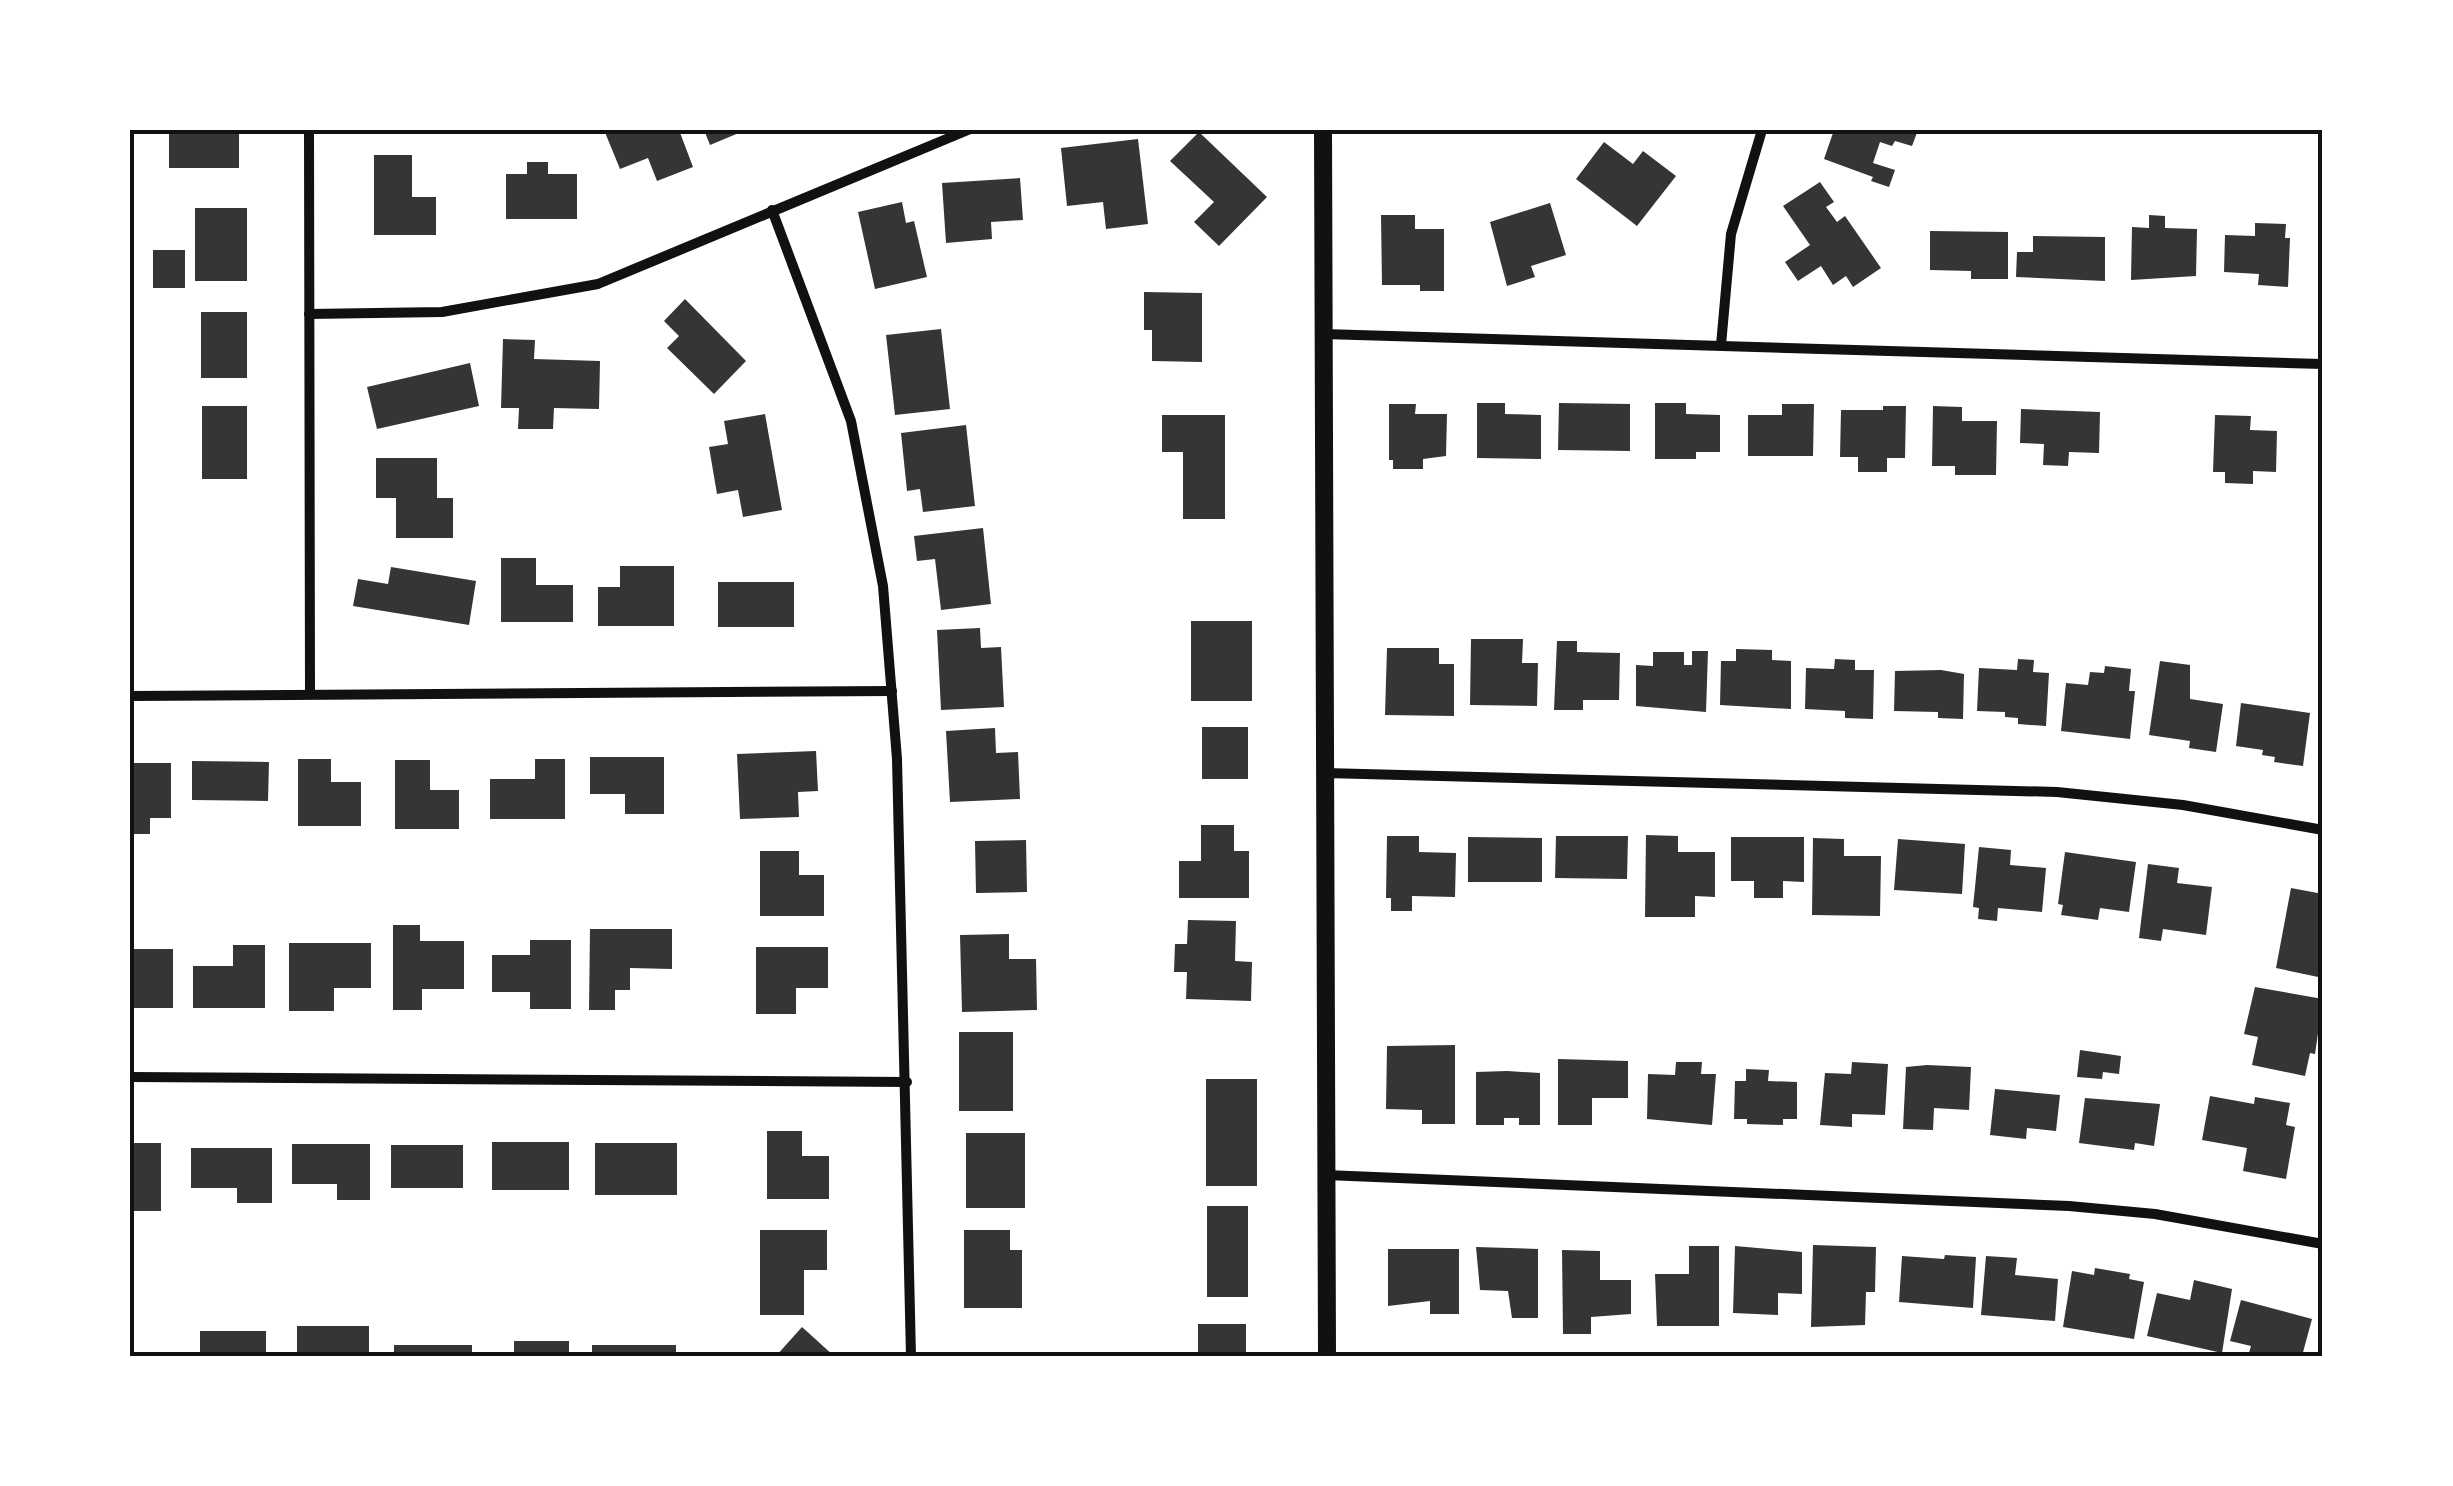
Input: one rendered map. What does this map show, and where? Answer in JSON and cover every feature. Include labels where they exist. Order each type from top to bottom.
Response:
[{"type":"street","points":[[309,130],[310,694]]},
{"type":"street","points":[[310,314],[442,312],[598,284],[968,130]]},
{"type":"street","points":[[1323,130],[1327,1356]]},
{"type":"street","points":[[1721,344],[1732,234],[1762,130]]},
{"type":"street","points":[[772,210],[850,421],[883,586],[892,691],[907,1082],[912,1356]]},
{"type":"street","points":[[1324,334],[2323,364]]},
{"type":"street","points":[[130,696],[892,691]]},
{"type":"street","points":[[1325,773],[2056,792],[2183,805],[2323,830]]},
{"type":"street","points":[[130,1077],[907,1082]]},
{"type":"street","points":[[1326,1175],[2069,1206],[2154,1214],[2323,1244]]},
{"type":"building","points":[[169,130],[239,130],[239,168],[169,168]]},
{"type":"building","points":[[604,130],[679,130],[693,167],[657,181],[648,158],[620,169]]},
{"type":"building","points":[[704,130],[746,130],[710,145]]},
{"type":"building","points":[[1834,130],[1918,130],[1912,146],[1880,142],[1873,163],[1895,170],[1889,187],[1824,159]]},
{"type":"building","points":[[1199,132],[1267,197],[1219,246],[1194,222],[1214,202],[1170,161]]},
{"type":"building","points":[[1138,139],[1148,224],[1106,229],[1103,202],[1067,206],[1061,148]]},
{"type":"building","points":[[1604,142],[1633,164],[1643,151],[1676,176],[1637,226],[1576,179]]},
{"type":"building","points":[[374,155],[412,155],[412,197],[436,197],[436,235],[374,235]]},
{"type":"building","points":[[527,162],[548,162],[548,174],[577,174],[577,219],[506,219],[506,174],[527,174]]},
{"type":"building","points":[[1020,178],[1023,220],[991,222],[992,239],[946,243],[942,183]]},
{"type":"building","points":[[1820,182],[1834,202],[1826,207],[1837,222],[1845,216],[1881,268],[1853,287],[1846,276],[1833,285],[1821,266],[1798,281],[1785,262],[1810,245],[1783,206]]},
{"type":"building","points":[[902,202],[906,223],[914,221],[927,277],[875,289],[858,212]]},
{"type":"building","points":[[1550,203],[1566,255],[1531,266],[1535,277],[1507,286],[1490,222]]},
{"type":"building","points":[[195,208],[247,208],[247,281],[195,281]]},
{"type":"building","points":[[1381,215],[1415,215],[1415,229],[1444,229],[1444,291],[1420,291],[1420,285],[1382,285]]},
{"type":"building","points":[[2149,215],[2165,216],[2165,228],[2197,229],[2196,276],[2131,280],[2132,227],[2149,228]]},
{"type":"building","points":[[2255,223],[2286,224],[2285,238],[2290,238],[2288,287],[2258,285],[2259,274],[2224,272],[2225,235],[2255,236]]},
{"type":"building","points":[[1930,231],[2008,232],[2008,279],[1971,279],[1971,271],[1930,270]]},
{"type":"building","points":[[2033,236],[2105,237],[2105,281],[2016,277],[2017,252],[2033,252]]},
{"type":"building","points":[[153,250],[185,250],[185,288],[153,288]]},
{"type":"building","points":[[1144,292],[1202,293],[1202,362],[1152,361],[1152,330],[1144,330]]},
{"type":"building","points":[[685,299],[746,361],[714,394],[667,348],[679,336],[664,321]]},
{"type":"building","points":[[201,312],[247,312],[247,378],[201,378]]},
{"type":"building","points":[[941,329],[950,409],[895,415],[886,335]]},
{"type":"building","points":[[503,339],[535,340],[534,359],[600,361],[599,409],[554,408],[553,429],[518,429],[519,408],[501,408]]},
{"type":"building","points":[[470,363],[479,406],[377,429],[367,387]]},
{"type":"building","points":[[1477,403],[1505,403],[1505,414],[1541,415],[1541,459],[1477,458]]},
{"type":"building","points":[[1559,403],[1630,404],[1630,451],[1558,450]]},
{"type":"building","points":[[1655,403],[1686,403],[1686,414],[1720,415],[1720,452],[1696,452],[1696,459],[1655,459]]},
{"type":"building","points":[[1389,404],[1416,404],[1415,414],[1447,414],[1446,456],[1423,459],[1423,469],[1393,469],[1393,460],[1389,460]]},
{"type":"building","points":[[1782,404],[1814,404],[1813,456],[1748,456],[1748,415],[1782,415]]},
{"type":"building","points":[[202,406],[247,406],[247,479],[202,479]]},
{"type":"building","points":[[1883,406],[1906,406],[1905,458],[1887,458],[1887,472],[1858,472],[1858,457],[1840,457],[1841,410],[1883,410]]},
{"type":"building","points":[[1933,406],[1962,407],[1962,421],[1997,421],[1996,475],[1955,475],[1955,466],[1932,466]]},
{"type":"building","points":[[2021,409],[2100,412],[2099,453],[2069,452],[2068,466],[2043,465],[2044,444],[2020,443]]},
{"type":"building","points":[[765,414],[782,510],[743,517],[738,490],[717,494],[709,447],[728,444],[724,421]]},
{"type":"building","points":[[1162,415],[1225,415],[1225,519],[1183,519],[1183,452],[1162,452]]},
{"type":"building","points":[[2215,415],[2251,416],[2250,430],[2277,431],[2276,472],[2253,471],[2253,484],[2225,483],[2225,472],[2213,472]]},
{"type":"building","points":[[966,425],[975,506],[923,512],[920,489],[907,491],[901,433]]},
{"type":"building","points":[[376,458],[437,458],[437,498],[453,498],[453,538],[396,538],[396,498],[376,498]]},
{"type":"building","points":[[983,528],[991,604],[941,610],[935,559],[917,561],[914,536]]},
{"type":"building","points":[[501,558],[536,558],[536,585],[573,585],[573,622],[501,622]]},
{"type":"building","points":[[620,566],[674,566],[674,626],[598,626],[598,587],[620,587]]},
{"type":"building","points":[[391,567],[476,581],[469,625],[353,606],[358,579],[388,584]]},
{"type":"building","points":[[718,582],[794,582],[794,627],[718,627]]},
{"type":"building","points":[[1191,621],[1252,621],[1252,701],[1191,701]]},
{"type":"building","points":[[980,628],[981,648],[1001,647],[1004,707],[941,710],[937,630]]},
{"type":"building","points":[[1471,639],[1523,639],[1522,663],[1538,663],[1537,706],[1470,705]]},
{"type":"building","points":[[1557,641],[1577,641],[1577,652],[1620,653],[1619,700],[1583,700],[1583,710],[1554,710]]},
{"type":"building","points":[[1387,648],[1439,648],[1439,664],[1454,664],[1454,716],[1385,715]]},
{"type":"building","points":[[1736,649],[1772,650],[1772,660],[1791,661],[1791,709],[1720,705],[1721,661],[1736,661]]},
{"type":"building","points":[[1692,651],[1708,651],[1706,712],[1636,706],[1636,665],[1653,666],[1653,652],[1684,652],[1684,665],[1692,665]]},
{"type":"building","points":[[1835,659],[1855,660],[1855,670],[1874,670],[1873,719],[1845,718],[1845,711],[1805,709],[1806,668],[1834,669]]},
{"type":"building","points":[[2018,659],[2034,660],[2033,672],[2049,673],[2046,726],[2018,724],[2018,718],[2005,717],[2005,712],[1977,711],[1979,668],[2017,670]]},
{"type":"building","points":[[2160,661],[2190,665],[2190,699],[2223,704],[2216,752],[2189,748],[2190,741],[2149,735]]},
{"type":"building","points":[[2105,666],[2131,669],[2129,691],[2135,691],[2130,739],[2061,731],[2066,683],[2088,685],[2090,672],[2104,673]]},
{"type":"building","points":[[1895,671],[1964,674],[1963,719],[1938,718],[1938,712],[1894,711]]},
{"type":"building","points":[[2241,703],[2310,713],[2303,766],[2274,762],[2275,757],[2262,755],[2263,750],[2236,746]]},
{"type":"building","points":[[1202,727],[1248,727],[1248,779],[1202,779]]},
{"type":"building","points":[[995,728],[996,753],[1018,752],[1020,799],[950,802],[946,731]]},
{"type":"building","points":[[816,751],[818,791],[798,792],[799,817],[740,819],[737,754]]},
{"type":"building","points":[[590,757],[664,757],[664,814],[625,814],[625,794],[590,794]]},
{"type":"building","points":[[298,759],[331,759],[331,782],[361,782],[361,826],[298,826]]},
{"type":"building","points":[[535,759],[565,759],[565,819],[490,819],[490,779],[535,779]]},
{"type":"building","points":[[395,760],[430,760],[430,790],[459,790],[459,829],[395,829]]},
{"type":"building","points":[[192,761],[269,762],[268,801],[192,800]]},
{"type":"building","points":[[130,763],[171,763],[171,818],[150,818],[150,834],[130,834]]},
{"type":"building","points":[[1201,825],[1234,825],[1234,851],[1249,851],[1249,898],[1179,898],[1179,861],[1201,861]]},
{"type":"building","points":[[1646,835],[1678,836],[1678,852],[1715,852],[1715,897],[1695,896],[1695,917],[1645,917]]},
{"type":"building","points":[[1387,836],[1419,836],[1419,852],[1456,853],[1455,897],[1412,896],[1412,911],[1391,911],[1391,898],[1386,898]]},
{"type":"building","points":[[1556,836],[1628,836],[1627,879],[1555,878]]},
{"type":"building","points":[[1468,837],[1542,838],[1542,882],[1468,882]]},
{"type":"building","points":[[1731,837],[1804,837],[1804,882],[1783,881],[1783,898],[1754,898],[1754,881],[1731,881]]},
{"type":"building","points":[[1813,838],[1844,839],[1844,856],[1881,856],[1880,916],[1812,915]]},
{"type":"building","points":[[1898,839],[1965,844],[1962,894],[1894,890]]},
{"type":"building","points":[[1026,840],[1027,892],[976,893],[975,841]]},
{"type":"building","points":[[1979,847],[2011,850],[2010,865],[2046,868],[2042,912],[1998,908],[1997,921],[1978,919],[1979,908],[1973,907]]},
{"type":"building","points":[[760,851],[799,851],[799,875],[824,875],[824,916],[760,916]]},
{"type":"building","points":[[2065,852],[2136,862],[2129,912],[2100,908],[2098,920],[2061,915],[2063,905],[2058,904]]},
{"type":"building","points":[[2148,864],[2179,868],[2177,883],[2212,887],[2206,935],[2163,929],[2161,941],[2139,938]]},
{"type":"building","points":[[2291,888],[2323,894],[2323,978],[2276,968]]},
{"type":"building","points":[[1188,920],[1236,921],[1235,961],[1252,962],[1251,1001],[1186,999],[1187,972],[1174,972],[1175,944],[1187,944]]},
{"type":"building","points":[[393,925],[420,925],[420,941],[464,941],[464,989],[422,989],[422,1010],[393,1010]]},
{"type":"building","points":[[590,929],[672,929],[672,969],[630,968],[630,990],[615,990],[615,1010],[589,1010]]},
{"type":"building","points":[[1009,934],[1009,959],[1036,959],[1037,1010],[962,1012],[960,935]]},
{"type":"building","points":[[530,940],[571,940],[571,1009],[530,1009],[530,992],[492,992],[492,955],[530,955]]},
{"type":"building","points":[[289,943],[371,943],[371,988],[334,988],[334,1011],[289,1011]]},
{"type":"building","points":[[233,945],[265,945],[265,1008],[193,1008],[193,966],[233,966]]},
{"type":"building","points":[[756,947],[828,947],[828,988],[796,988],[796,1014],[756,1014]]},
{"type":"building","points":[[130,949],[173,949],[173,1008],[130,1008]]},
{"type":"building","points":[[2255,987],[2323,999],[2315,1054],[2310,1053],[2305,1076],[2252,1065],[2258,1037],[2244,1034]]},
{"type":"building","points":[[959,1032],[1013,1032],[1013,1111],[959,1111]]},
{"type":"building","points":[[1455,1045],[1455,1124],[1422,1124],[1422,1110],[1386,1109],[1387,1046]]},
{"type":"building","points":[[2080,1050],[2121,1056],[2119,1074],[2103,1072],[2102,1079],[2077,1077]]},
{"type":"building","points":[[1558,1059],[1628,1061],[1628,1098],[1592,1098],[1592,1125],[1558,1125]]},
{"type":"building","points":[[1676,1062],[1702,1062],[1701,1074],[1716,1074],[1712,1125],[1647,1119],[1648,1074],[1675,1075]]},
{"type":"building","points":[[1852,1062],[1888,1064],[1885,1115],[1852,1114],[1852,1127],[1820,1125],[1825,1073],[1851,1074]]},
{"type":"building","points":[[1906,1067],[1971,1067],[1969,1110],[1934,1108],[1933,1130],[1903,1129]]},
{"type":"building","points":[[1746,1069],[1769,1070],[1768,1081],[1797,1082],[1797,1119],[1783,1119],[1783,1125],[1747,1124],[1747,1119],[1734,1119],[1735,1081],[1746,1081]]},
{"type":"building","points":[[1476,1072],[1540,1073],[1540,1125],[1519,1125],[1519,1118],[1504,1118],[1504,1125],[1476,1125]]},
{"type":"building","points":[[1206,1079],[1257,1079],[1257,1186],[1206,1186]]},
{"type":"building","points":[[1995,1089],[2060,1095],[2056,1131],[2027,1128],[2026,1139],[1990,1135]]},
{"type":"building","points":[[2210,1096],[2254,1104],[2255,1097],[2290,1103],[2286,1125],[2295,1127],[2286,1179],[2243,1171],[2247,1148],[2202,1140]]},
{"type":"building","points":[[2085,1098],[2160,1104],[2154,1146],[2135,1143],[2134,1150],[2079,1143]]},
{"type":"building","points":[[767,1131],[802,1131],[802,1156],[829,1156],[829,1199],[767,1199]]},
{"type":"building","points":[[966,1133],[1025,1133],[1025,1208],[966,1208]]},
{"type":"building","points":[[492,1142],[569,1142],[569,1190],[492,1190]]},
{"type":"building","points":[[130,1143],[161,1143],[161,1211],[130,1211]]},
{"type":"building","points":[[595,1143],[677,1143],[677,1195],[595,1195]]},
{"type":"building","points":[[292,1144],[370,1144],[370,1200],[337,1200],[337,1184],[292,1184]]},
{"type":"building","points":[[391,1145],[463,1145],[463,1188],[391,1188]]},
{"type":"building","points":[[191,1148],[272,1148],[272,1203],[237,1203],[237,1188],[191,1188]]},
{"type":"building","points":[[1207,1206],[1248,1206],[1248,1297],[1207,1297]]},
{"type":"building","points":[[760,1230],[827,1230],[827,1270],[804,1270],[804,1315],[760,1315]]},
{"type":"building","points":[[964,1230],[1010,1230],[1010,1250],[1022,1250],[1022,1308],[964,1308]]},
{"type":"building","points":[[1813,1245],[1876,1247],[1875,1292],[1866,1292],[1865,1325],[1811,1327]]},
{"type":"building","points":[[1689,1246],[1719,1246],[1719,1326],[1657,1326],[1655,1274],[1689,1274]]},
{"type":"building","points":[[1735,1246],[1802,1252],[1802,1294],[1778,1293],[1778,1315],[1733,1313]]},
{"type":"building","points":[[1476,1247],[1538,1249],[1538,1318],[1512,1318],[1508,1291],[1480,1290]]},
{"type":"building","points":[[1388,1249],[1459,1249],[1459,1314],[1430,1314],[1430,1301],[1388,1306]]},
{"type":"building","points":[[1562,1250],[1600,1251],[1600,1280],[1631,1280],[1631,1314],[1591,1317],[1591,1334],[1563,1334]]},
{"type":"building","points":[[1945,1255],[1976,1257],[1973,1308],[1899,1302],[1902,1256],[1944,1259]]},
{"type":"building","points":[[1986,1256],[2017,1258],[2015,1275],[2058,1279],[2055,1321],[1981,1315]]},
{"type":"building","points":[[2095,1268],[2130,1274],[2129,1279],[2144,1282],[2134,1339],[2063,1327],[2072,1271],[2094,1275]]},
{"type":"building","points":[[2194,1280],[2232,1289],[2222,1353],[2147,1336],[2157,1293],[2190,1300]]},
{"type":"building","points":[[2241,1300],[2312,1319],[2302,1356],[2248,1356],[2251,1346],[2230,1341]]},
{"type":"building","points":[[1198,1324],[1246,1324],[1246,1356],[1198,1356]]},
{"type":"building","points":[[297,1326],[369,1326],[369,1356],[297,1356]]},
{"type":"building","points":[[802,1327],[834,1356],[776,1356]]},
{"type":"building","points":[[200,1331],[266,1331],[266,1356],[200,1356]]},
{"type":"building","points":[[514,1341],[569,1341],[569,1356],[514,1356]]},
{"type":"building","points":[[394,1345],[472,1345],[472,1356],[394,1356]]},
{"type":"building","points":[[592,1345],[676,1345],[676,1356],[592,1356]]}]
